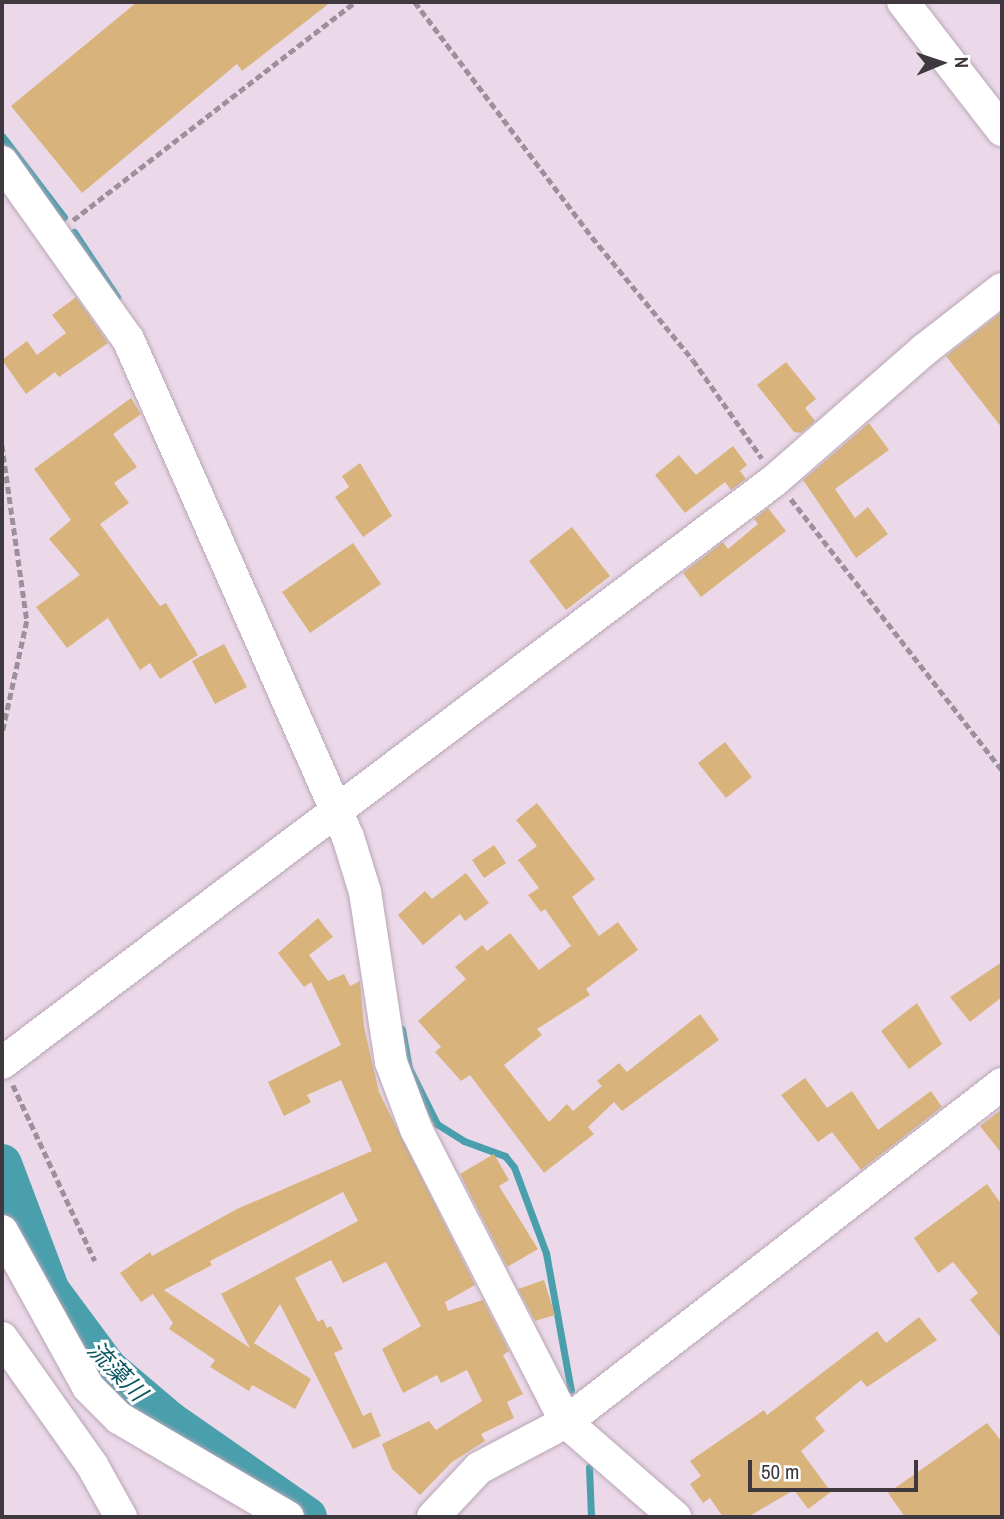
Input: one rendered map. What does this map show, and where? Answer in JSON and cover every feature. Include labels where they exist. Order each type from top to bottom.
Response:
[{"type":"street","points":[[903,2],[1002,130]]},
{"type":"street","points":[[2,162],[128,339],[346,803],[365,892],[391,1062],[412,1118],[566,1422],[675,1517]]},
{"type":"street","points":[[2,1063],[775,480],[924,350],[1002,289]]},
{"type":"street","points":[[433,1517],[479,1468],[566,1422],[1002,1084]]},
{"type":"street","points":[[2,1231],[88,1387],[119,1418],[288,1517]]},
{"type":"street","points":[[2,1338],[92,1465],[121,1517]]},
{"type":"path","points":[[55,234],[355,2]]},
{"type":"path","points":[[415,2],[592,237],[693,360],[775,480],[1002,770]]},
{"type":"path","points":[[2,445],[27,621],[2,735]]},
{"type":"path","points":[[2,1063],[95,1261]]},
{"type":"building","points":[[137,2],[331,2],[242,71],[237,64],[82,193],[11,106]]},
{"type":"building","points":[[76,297],[108,343],[59,377],[55,372],[26,394],[2,360],[27,341],[37,355],[66,333],[52,315]]},
{"type":"building","points":[[1002,312],[1002,428],[946,356]]},
{"type":"building","points":[[786,362],[816,399],[805,408],[815,421],[801,433],[794,432],[757,385]]},
{"type":"building","points":[[131,398],[141,414],[113,434],[137,467],[114,483],[129,503],[100,524],[160,606],[166,603],[198,655],[160,679],[150,663],[140,670],[108,618],[67,648],[36,607],[80,575],[49,539],[71,520],[34,469]]},
{"type":"building","points":[[869,423],[889,450],[835,489],[855,518],[868,507],[888,534],[856,558],[803,480]]},
{"type":"building","points":[[733,446],[747,465],[740,471],[746,479],[731,490],[725,482],[685,513],[655,475],[679,455],[696,475]]},
{"type":"building","points":[[360,463],[392,516],[363,537],[335,497],[349,487],[342,476]]},
{"type":"building","points":[[768,508],[786,531],[701,597],[683,573],[723,542],[728,549],[758,524],[754,519]]},
{"type":"building","points":[[572,527],[610,576],[566,610],[529,561]]},
{"type":"building","points":[[353,543],[381,584],[310,633],[282,592]]},
{"type":"building","points":[[224,644],[247,687],[215,704],[192,661]]},
{"type":"building","points":[[725,742],[752,777],[726,798],[698,763]]},
{"type":"building","points":[[537,803],[595,879],[572,897],[599,936],[618,922],[638,950],[586,989],[590,995],[537,1029],[542,1035],[504,1065],[549,1122],[567,1104],[573,1111],[602,1086],[597,1081],[619,1063],[627,1072],[700,1014],[719,1040],[622,1111],[614,1102],[588,1127],[594,1134],[544,1173],[470,1075],[461,1081],[435,1052],[441,1047],[418,1021],[466,979],[455,967],[482,945],[487,951],[510,933],[539,970],[571,946],[545,909],[541,912],[528,895],[539,888],[518,860],[537,846],[516,820]]},
{"type":"building","points":[[494,845],[506,863],[484,878],[472,860]]},
{"type":"building","points":[[466,873],[489,903],[465,921],[460,914],[423,945],[398,915],[425,891],[432,899]]},
{"type":"building","points":[[318,918],[333,937],[309,955],[328,981],[344,974],[350,986],[360,981],[364,1027],[379,1092],[475,1285],[445,1302],[448,1311],[483,1300],[509,1351],[503,1355],[523,1394],[507,1402],[514,1418],[481,1434],[485,1441],[452,1462],[420,1495],[392,1469],[382,1444],[429,1421],[436,1430],[482,1401],[467,1370],[441,1383],[437,1375],[403,1393],[382,1349],[421,1326],[386,1262],[343,1283],[331,1260],[295,1278],[318,1322],[323,1319],[327,1328],[331,1326],[343,1349],[334,1353],[363,1416],[371,1412],[381,1436],[353,1449],[280,1304],[254,1343],[311,1379],[295,1409],[252,1385],[249,1391],[210,1367],[215,1360],[169,1329],[173,1323],[153,1294],[141,1302],[120,1273],[150,1252],[152,1256],[237,1209],[372,1151],[341,1080],[307,1095],[311,1102],[284,1116],[268,1082],[341,1045],[311,982],[304,987],[278,953]],"holes":[[[343,1192],[358,1221],[221,1294],[250,1348],[164,1290],[212,1265],[210,1261]]]},
{"type":"building","points":[[1002,962],[1002,997],[970,1022],[950,997]]},
{"type":"building","points":[[917,1003],[942,1044],[909,1069],[881,1031]]},
{"type":"building","points":[[805,1078],[827,1108],[852,1091],[878,1130],[931,1091],[942,1107],[861,1170],[832,1132],[818,1142],[781,1095]]},
{"type":"building","points":[[1002,1109],[1002,1154],[980,1126]]},
{"type":"building","points":[[494,1154],[509,1180],[499,1186],[538,1249],[507,1267],[460,1174]]},
{"type":"building","points":[[987,1184],[1002,1205],[1002,1339],[970,1300],[978,1293],[953,1262],[938,1273],[914,1238]]},
{"type":"building","points":[[544,1280],[555,1315],[535,1321],[518,1289]]},
{"type":"building","points":[[919,1317],[937,1340],[867,1387],[861,1380],[815,1418],[825,1431],[801,1451],[831,1492],[808,1509],[794,1490],[748,1517],[723,1517],[710,1498],[703,1503],[690,1484],[701,1476],[690,1461],[764,1410],[767,1415],[877,1331],[886,1343]]},
{"type":"building","points":[[987,1423],[1002,1442],[1002,1517],[905,1517],[888,1493]]},
{"type":"waterway","points":[[2,136],[64,217]]},
{"type":"waterway","points":[[74,232],[117,297]]},
{"type":"waterway","points":[[402,1029],[409,1068],[437,1124],[464,1141],[505,1156],[514,1167],[546,1253],[571,1390]]},
{"type":"waterway","name":"流藻川","points":[[2,1164],[50,1291],[108,1369],[169,1421],[307,1517]]},
{"type":"waterway","points":[[589,1467],[591,1517]]}]
